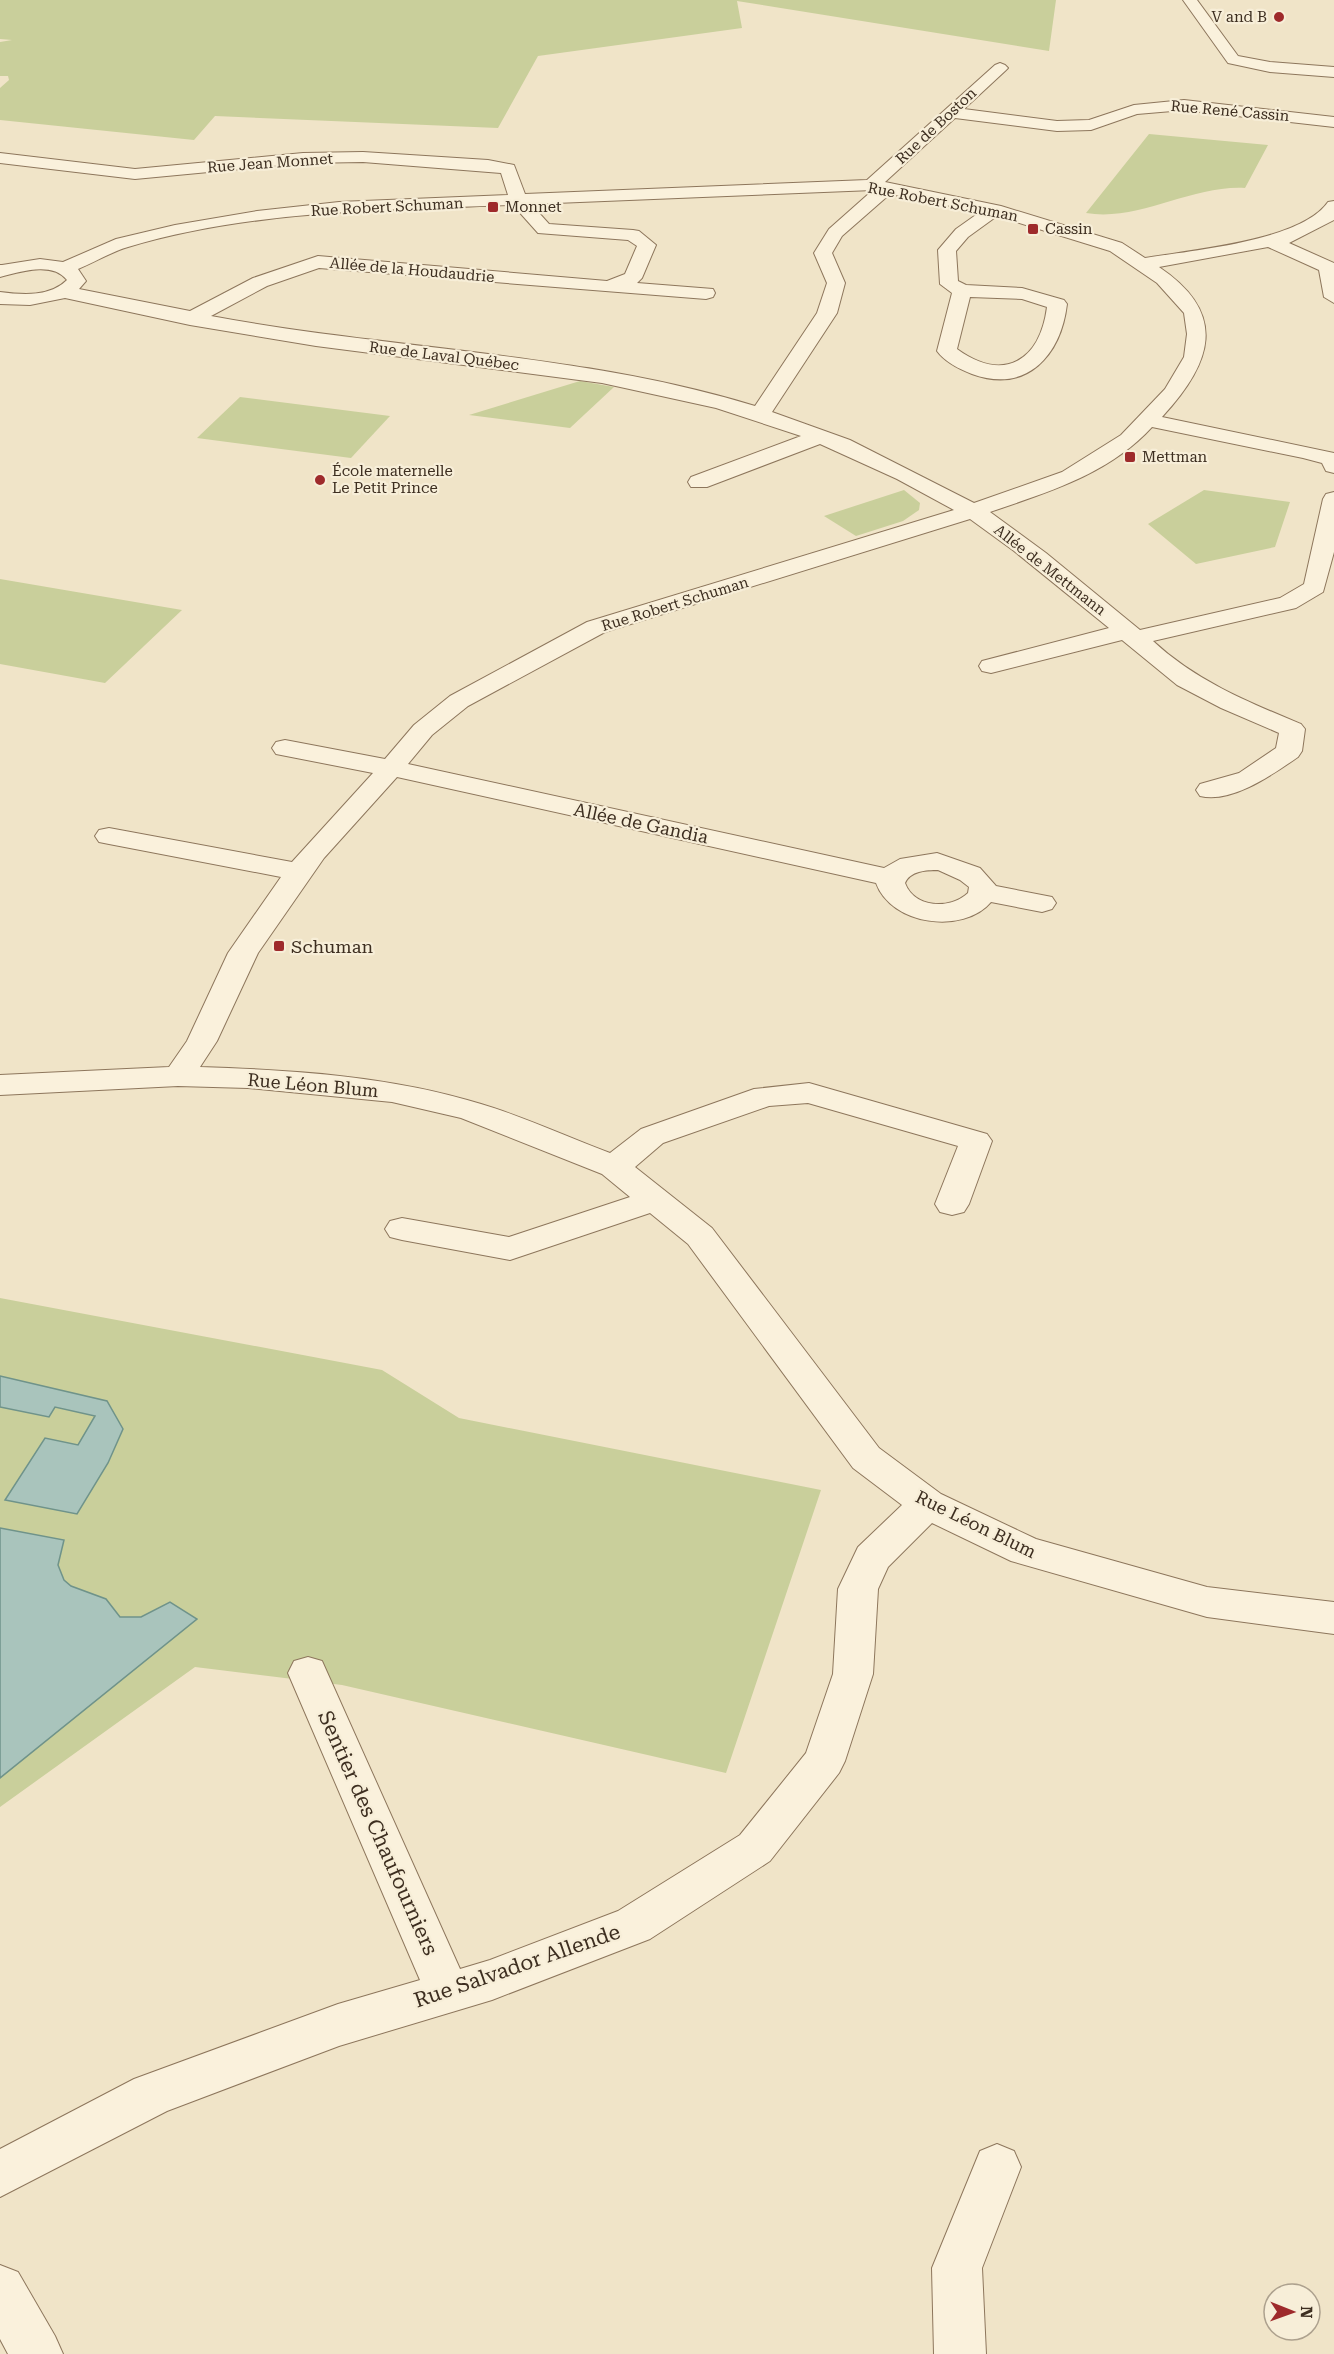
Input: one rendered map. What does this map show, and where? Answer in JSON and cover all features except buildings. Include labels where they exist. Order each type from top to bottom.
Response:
[{"type":"street","points":[[1190,0],[1233,60],[1259,66],[1334,72]]},
{"type":"street","name":"Rue de Boston","points":[[761,414],[827,313],[836,283],[823,253],[835,233],[950,112],[1000,68]]},
{"type":"street","name":"Rue René Cassin","points":[[950,112],[1057,126],[1091,125],[1134,110],[1184,105],[1334,122]]},
{"type":"street","name":"Rue Jean Monnet","points":[[0,158],[135,174],[343,157],[488,165],[508,169],[519,201]]},
{"type":"street","name":"Rue Robert Schuman","points":[[62,268],[118,244],[212,222],[339,207],[879,187],[995,210],[1116,247],[1145,264],[1164,279],[1193,312],[1197,334],[1194,357],[1174,392],[1129,440],[1070,477],[971,512],[596,627],[459,701],[423,730],[314,852],[299,872],[243,953],[202,1041],[178,1076]]},
{"type":"street","points":[[519,201],[544,229],[633,235],[647,245],[633,278],[609,287]]},
{"type":"street","points":[[1145,264],[1290,237],[1330,215],[1334,206]]},
{"type":"street","points":[[962,291],[947,351],[961,364],[993,371],[1019,371],[1037,360],[1057,325],[1057,304],[1040,296],[1008,291],[962,291],[949,284],[947,250],[962,233],[995,210]]},
{"type":"street","points":[[1270,241],[1328,267],[1334,297]]},
{"type":"street","name":"Allée de la Houdaudrie","points":[[190,319],[260,282],[318,262],[706,293]]},
{"type":"street","points":[[0,298],[35,299],[64,292],[77,281],[71,271],[62,268],[33,265],[1,270]]},
{"type":"street","name":"Rue de Laval Québec","points":[[64,292],[190,319],[295,338],[599,376],[711,399],[761,414],[820,436],[971,512]]},
{"type":"street","points":[[1148,420],[1182,430],[1291,447],[1330,459],[1334,466]]},
{"type":"street","points":[[699,482],[820,436]]},
{"type":"street","points":[[1131,634],[1288,603],[1315,587],[1334,499]]},
{"type":"street","name":"Allée de Mettmann","points":[[971,512],[1004,532],[1131,634],[1171,670],[1234,706],[1292,729],[1289,751],[1248,779],[1209,790]]},
{"type":"street","name":"Allée de Mettmann","points":[[991,666],[1131,634]]},
{"type":"street","points":[[285,748],[391,768]]},
{"type":"street","name":"Allée de Gandia","points":[[391,768],[891,878]]},
{"type":"street","points":[[109,836],[299,872]]},
{"type":"street","points":[[938,861],[959,866],[976,875],[981,883],[982,892],[978,900],[963,908],[942,913],[927,912],[901,902],[890,886],[891,878],[898,870],[908,865],[938,861]]},
{"type":"street","points":[[982,892],[1042,903]]},
{"type":"street","name":"Rue Léon Blum","points":[[0,1085],[178,1076],[248,1078],[392,1092],[471,1111],[614,1167],[700,1236],[866,1458],[927,1504],[1025,1551],[1207,1602],[1334,1618]]},
{"type":"street","points":[[614,1167],[652,1136],[765,1096],[809,1093],[976,1141],[952,1204]]},
{"type":"street","points":[[402,1229],[510,1249],[655,1200]]},
{"type":"street","name":"Rue Salvador Allende","points":[[0,2174],[152,2095],[338,2025],[492,1980],[634,1925],[755,1848],[824,1761],[853,1674],[858,1589],[872,1558],[927,1504]]},
{"type":"street","name":"Sentier des Chaufourniers","points":[[308,1673],[448,1992]]},
{"type":"street","points":[[960,2354],[957,2268],[997,2167]]},
{"type":"street","points":[[0,2290],[37,2354]]},
{"type":"green space","points":[[0,0],[1056,0],[1049,51],[737,1],[742,28],[538,56],[498,128],[215,116],[194,140],[0,120],[0,88],[9,80],[8,76],[0,76],[0,42],[12,40],[0,39]]},
{"type":"green space","points":[[1149,134],[1268,145],[1245,188],[1205,192],[1126,212],[1086,213]]},
{"type":"green space","points":[[580,381],[614,387],[570,428],[469,415]]},
{"type":"green space","points":[[240,397],[390,416],[351,458],[197,438]]},
{"type":"green space","points":[[904,490],[920,503],[919,510],[903,521],[856,536],[824,516]]},
{"type":"green space","points":[[1204,490],[1290,502],[1275,547],[1196,564],[1148,524]]},
{"type":"green space","points":[[0,579],[182,610],[105,683],[0,664]]},
{"type":"green space","points":[[0,1298],[382,1370],[459,1418],[821,1490],[726,1773],[342,1685],[195,1667],[0,1807]]},
{"type":"water","points":[[0,1376],[107,1401],[123,1429],[108,1463],[77,1514],[5,1500],[45,1438],[78,1445],[95,1416],[55,1407],[49,1417],[0,1407]]},
{"type":"water","points":[[0,1528],[64,1540],[58,1565],[64,1580],[71,1586],[106,1599],[120,1617],[141,1617],[170,1602],[197,1619],[0,1778]]},
{"type":"place","name":"V and B","points":[[1279,17]]},
{"type":"place","name":"Monnet","points":[[493,207]]},
{"type":"place","name":"Cassin","points":[[1033,229]]},
{"type":"place","name":"Mettman","points":[[1130,457]]},
{"type":"place","name":"École maternelle Le Petit Prince","points":[[320,480]]},
{"type":"place","name":"Schuman","points":[[279,946]]}]
